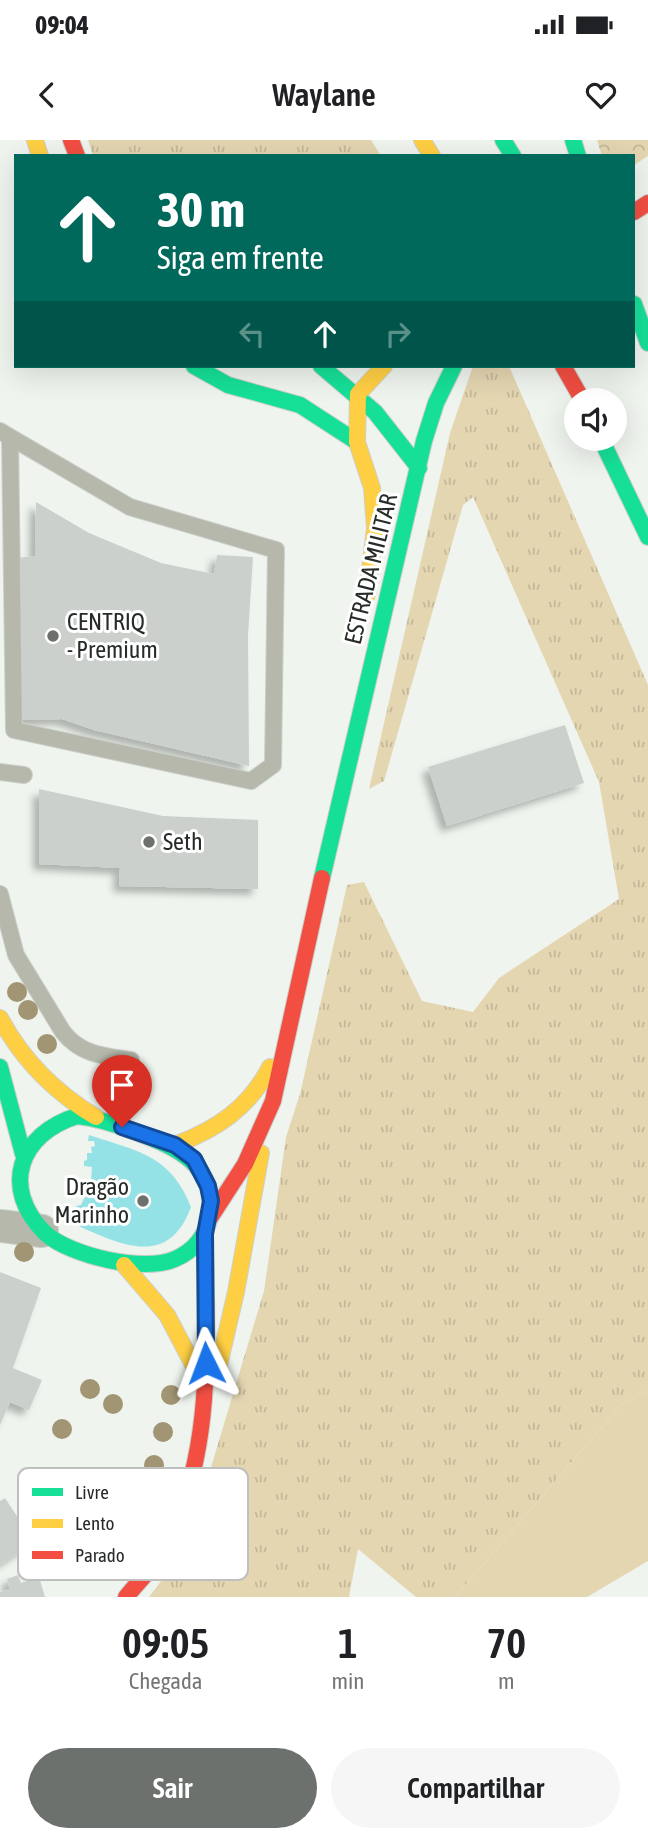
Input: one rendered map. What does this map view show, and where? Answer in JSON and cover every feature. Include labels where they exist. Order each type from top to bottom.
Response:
[{"type":"main road","points":[[635,307],[648,342]]},
{"type":"main road","points":[[635,338],[648,358]]},
{"type":"main road","points":[[198,368],[228,385],[300,405],[357,442]]},
{"type":"main road","points":[[324,368],[358,394],[398,435],[419,468]]},
{"type":"main road","points":[[358,394],[382,368]]},
{"type":"main road","name":"ESTRADA MILITAR","points":[[210,1218],[245,1164],[273,1101],[346,764],[419,468],[424,434],[442,387],[453,368]]},
{"type":"main road","points":[[564,368],[576,388]]},
{"type":"main road","name":"ESTRADA MILITAR","points":[[346,764],[374,528],[372,488],[357,442],[358,394]]},
{"type":"main road","points":[[607,451],[648,537]]},
{"type":"main road","points":[[0,1017],[23,1058],[41,1080],[96,1117],[175,1145],[194,1159],[201,1170],[211,1201],[205,1234],[189,1252],[175,1260],[141,1268],[124,1265],[52,1239],[43,1231],[23,1199],[0,1067]]},
{"type":"main road","name":"ESTRADA MILITAR","points":[[175,1145],[215,1129],[253,1097],[267,1075],[292,1017]]},
{"type":"main road","points":[[15,1162],[28,1143],[61,1119],[96,1117]]},
{"type":"main road","name":"ESTRADA MILITAR","points":[[193,1468],[206,1396],[226,1341],[259,1171],[266,1117]]},
{"type":"main road","name":"ESTRADA MILITAR","points":[[205,1234],[206,1396]]},
{"type":"main road","points":[[124,1265],[165,1309],[180,1330],[206,1396]]},
{"type":"main road","name":"ESTRADA MILITAR","points":[[126,1597],[140,1580]]},
{"type":"street","points":[[0,1226],[43,1231]]},
{"type":"lane","points":[[5,434],[130,508],[276,550],[273,765],[251,781],[14,730],[5,434]]},
{"type":"lane","points":[[0,772],[24,775]]},
{"type":"lane","points":[[0,894],[16,955],[72,1044],[92,1054],[131,1060]]},
{"type":"green space","points":[[88,140],[371,140],[380,154],[92,154]]},
{"type":"green space","points":[[597,140],[648,140],[648,156],[635,164],[635,154],[601,154]]},
{"type":"green space","points":[[472,368],[510,368],[648,685],[648,1390],[621,1405],[455,1597],[416,1597],[358,1549],[349,1597],[149,1597],[162,1580],[248,1580],[248,1468],[211,1468],[264,1291],[286,1137],[300,1094],[347,885],[364,882],[422,1001],[473,1012],[499,978],[619,899],[599,782],[473,497],[463,505],[384,781],[369,789],[450,433]]},
{"type":"green space","points":[[648,1390],[648,1561],[587,1597],[455,1597],[621,1405]]},
{"type":"water","points":[[89,1135],[150,1157],[173,1176],[191,1207],[180,1228],[167,1241],[151,1246],[134,1246],[116,1242],[60,1218],[68,1217],[68,1212],[77,1211],[76,1206],[81,1205],[85,1196],[90,1196],[90,1190],[81,1185],[81,1181],[91,1181],[92,1167],[84,1166],[87,1153],[92,1153],[91,1147],[95,1146],[94,1141],[88,1141]]},
{"type":"building","points":[[36,502],[89,533],[161,563],[214,574],[217,555],[253,557],[248,635],[249,766],[94,730],[62,719],[23,720],[17,558],[35,556]]},
{"type":"building","points":[[565,725],[584,783],[447,826],[428,767]]},
{"type":"building","name":"Seth","points":[[39,789],[163,816],[258,820],[258,889],[119,886],[120,868],[39,864]]},
{"type":"building","points":[[0,1272],[41,1288],[13,1368],[42,1380],[29,1410],[10,1402],[0,1425]]},
{"type":"building","points":[[5,1498],[18,1518],[18,1552],[0,1564],[0,1501]]},
{"type":"building","points":[[18,1575],[21,1583],[40,1580],[45,1597],[0,1597],[0,1592],[10,1589],[7,1579]]},
{"type":"traffic: fast","points":[[503,140],[512,154]]},
{"type":"traffic: fast","points":[[573,140],[577,154]]},
{"type":"traffic: fast","points":[[635,307],[648,343]]},
{"type":"traffic: fast","points":[[198,368],[228,385],[300,405],[357,442]]},
{"type":"traffic: fast","points":[[323,368],[375,412],[419,468]]},
{"type":"traffic: fast","points":[[322,878],[424,441],[436,403],[453,368]]},
{"type":"traffic: fast","points":[[607,451],[648,537]]},
{"type":"traffic: fast","points":[[0,1067],[23,1154]]},
{"type":"traffic: fast","points":[[77,1116],[113,1124],[163,1143],[190,1160],[200,1170],[207,1182],[210,1215],[203,1236],[194,1247],[182,1256],[162,1263],[127,1263],[72,1249],[45,1233],[31,1216],[23,1198],[20,1181],[22,1164],[41,1136],[57,1124],[77,1116]]},
{"type":"traffic: slow","points":[[35,140],[39,154]]},
{"type":"traffic: slow","points":[[422,140],[431,154]]},
{"type":"traffic: slow","points":[[367,595],[375,528],[372,488],[357,442],[358,394],[382,368]]},
{"type":"traffic: slow","points":[[0,1018],[29,1062],[53,1086],[96,1117]]},
{"type":"traffic: slow","points":[[175,1145],[205,1132],[230,1115],[252,1094],[270,1067]]},
{"type":"traffic: slow","points":[[219,1365],[236,1292],[261,1153]]},
{"type":"traffic: slow","points":[[124,1265],[167,1315],[198,1374]]},
{"type":"traffic: jam","points":[[71,140],[76,154]]},
{"type":"traffic: jam","points":[[635,211],[648,203]]},
{"type":"traffic: jam","points":[[564,368],[576,388]]},
{"type":"traffic: jam","points":[[210,1218],[245,1164],[273,1101],[322,878]]},
{"type":"traffic: jam","points":[[193,1468],[204,1396],[205,1234]]},
{"type":"traffic: jam","points":[[126,1597],[141,1580]]},
{"type":"place","name":"CENTRIQ - Premium","points":[[53,636]]},
{"type":"place","name":"Seth","points":[[149,842]]},
{"type":"place","name":"Dragão Marinho","points":[[143,1201]]},
{"type":"route","points":[[122,1127],[175,1145],[194,1159],[208,1186],[211,1201],[205,1234],[206,1363]]}]
